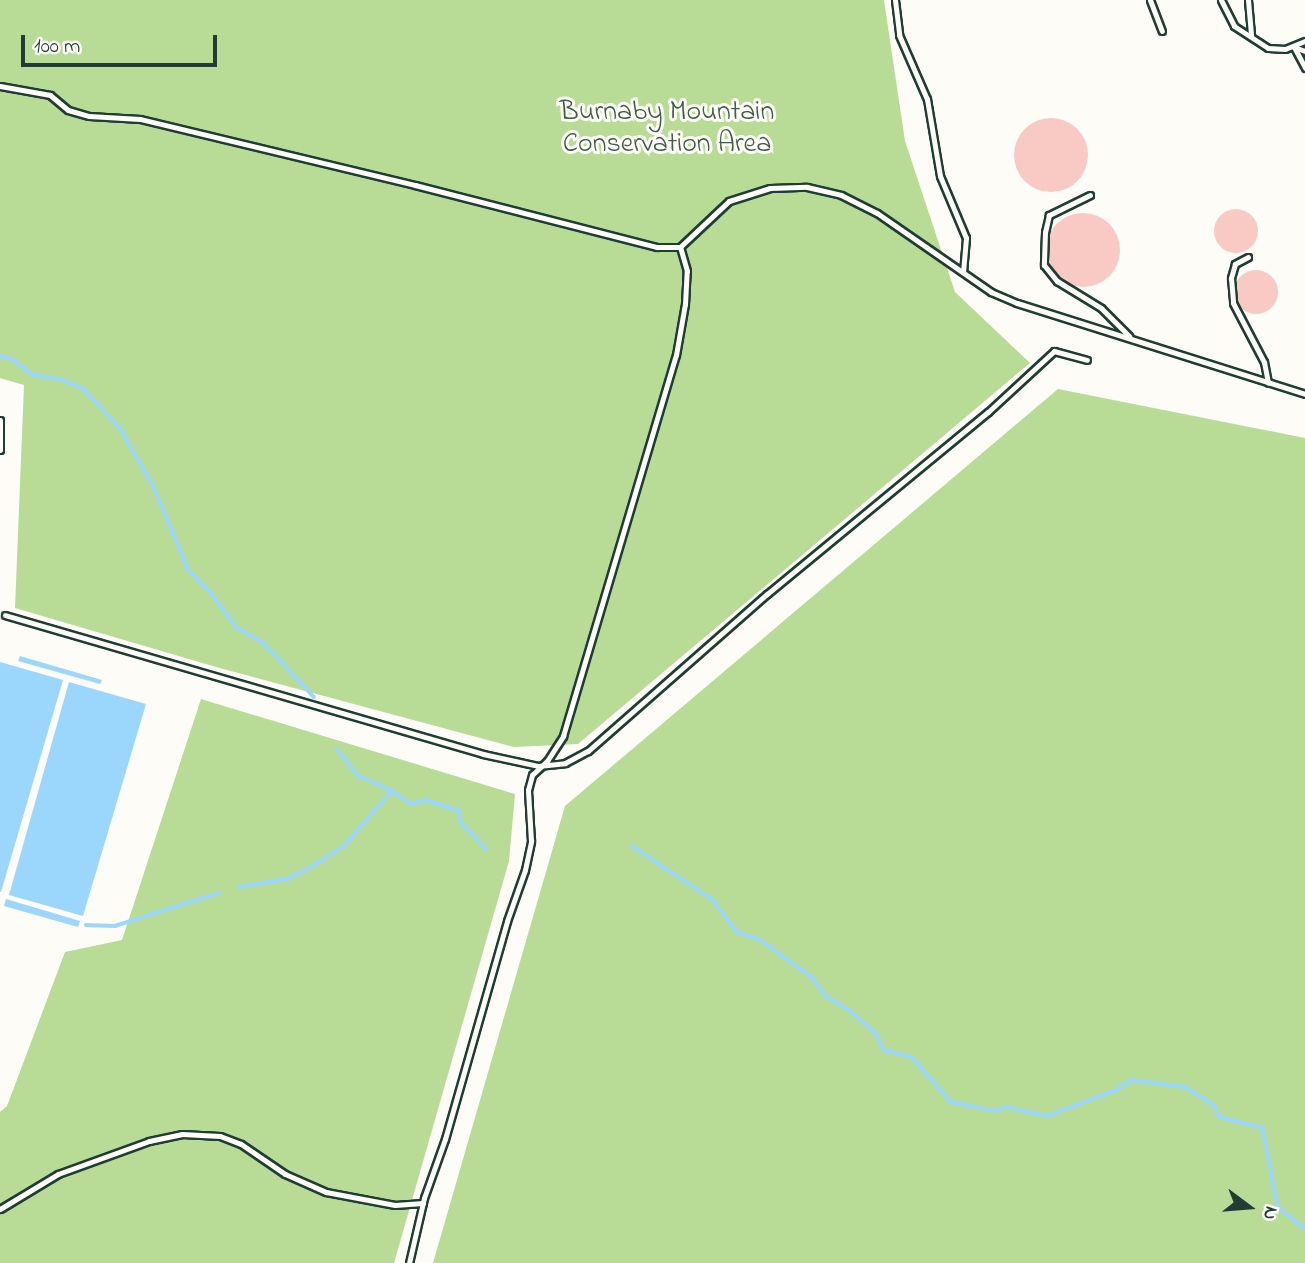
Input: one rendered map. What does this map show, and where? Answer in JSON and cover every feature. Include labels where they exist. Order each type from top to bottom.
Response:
[{"type":"lane","points":[[895,0],[899,35],[927,99],[940,176],[966,238],[963,272]]},
{"type":"lane","points":[[1150,0],[1162,32]]},
{"type":"lane","points":[[1221,0],[1234,26],[1268,48],[1294,47],[1305,51]]},
{"type":"lane","points":[[1248,0],[1251,36]]},
{"type":"lane","points":[[1294,47],[1305,41]]},
{"type":"lane","points":[[1294,47],[1305,68]]},
{"type":"lane","points":[[0,86],[50,95],[68,110],[89,116],[141,119],[657,247],[680,247],[729,201],[769,188],[807,187],[859,203],[925,244],[991,292],[1017,303],[1305,394]]},
{"type":"lane","points":[[1090,195],[1049,215],[1045,232],[1044,265],[1057,281],[1101,308],[1131,339]]},
{"type":"lane","points":[[409,1263],[423,1203],[525,870],[531,841],[527,790],[538,766],[547,761],[563,736],[676,355],[685,304],[687,271],[680,247]]},
{"type":"lane","points":[[1248,257],[1235,264],[1231,278],[1233,303],[1264,362],[1268,383]]},
{"type":"lane","points":[[5,615],[470,750],[538,766],[565,763],[588,751],[767,594],[988,412],[1054,351],[1087,360]]},
{"type":"lane","points":[[0,420],[0,450]]},
{"type":"lane","points":[[0,1209],[58,1174],[149,1141],[182,1134],[220,1136],[241,1144],[285,1174],[326,1192],[395,1205],[423,1203]]},
{"type":"green space","name":"Burnaby Mountain Conservation Area","points":[[0,0],[884,0],[905,141],[955,292],[1030,363],[578,744],[514,747],[216,667],[15,608],[24,385],[0,378]]},
{"type":"green space","points":[[1058,389],[1305,438],[1305,1263],[433,1263],[565,806]]},
{"type":"green space","points":[[201,699],[515,794],[509,861],[394,1263],[0,1263],[0,1112],[7,1106],[65,952],[122,940]]},
{"type":"water","points":[[20,656],[102,680],[100,684],[18,661]]},
{"type":"water","points":[[0,662],[63,680],[1,892],[0,892]]},
{"type":"water","points":[[69,682],[146,704],[83,916],[9,895]]},
{"type":"water","points":[[6,899],[80,921],[78,927],[4,906]]},
{"type":"building","points":[[1051,118],[1065,121],[1077,129],[1085,141],[1088,155],[1085,169],[1077,181],[1065,189],[1051,192],[1037,189],[1025,181],[1017,169],[1014,155],[1017,141],[1025,129],[1037,121]]},
{"type":"building","points":[[1236,209],[1252,215],[1258,231],[1252,247],[1236,253],[1220,247],[1214,231],[1220,215]]},
{"type":"building","points":[[1083,213],[1097,216],[1109,224],[1117,236],[1120,250],[1117,264],[1109,276],[1097,284],[1083,287],[1069,284],[1057,276],[1049,264],[1046,250],[1049,236],[1057,224],[1069,216]]},
{"type":"building","points":[[1256,270],[1272,276],[1278,292],[1272,308],[1256,314],[1240,308],[1234,292],[1240,276]]},
{"type":"waterway","points":[[0,356],[12,359],[33,375],[63,380],[84,389],[120,428],[154,487],[189,571],[213,595],[236,627],[265,644],[314,697]]},
{"type":"waterway","points":[[337,749],[359,776],[392,791],[411,804],[426,800],[459,811],[461,822],[486,849]]},
{"type":"waterway","points":[[239,887],[288,879],[318,863],[344,846],[392,791]]},
{"type":"waterway","points":[[632,846],[713,900],[737,932],[759,939],[813,978],[826,996],[848,1009],[876,1033],[884,1050],[912,1057],[951,1102],[997,1111],[1006,1107],[1048,1116],[1116,1090],[1132,1080],[1186,1087],[1214,1105],[1220,1117],[1263,1128],[1278,1207],[1305,1229]]},
{"type":"waterway","points":[[86,925],[115,926],[219,893]]}]
